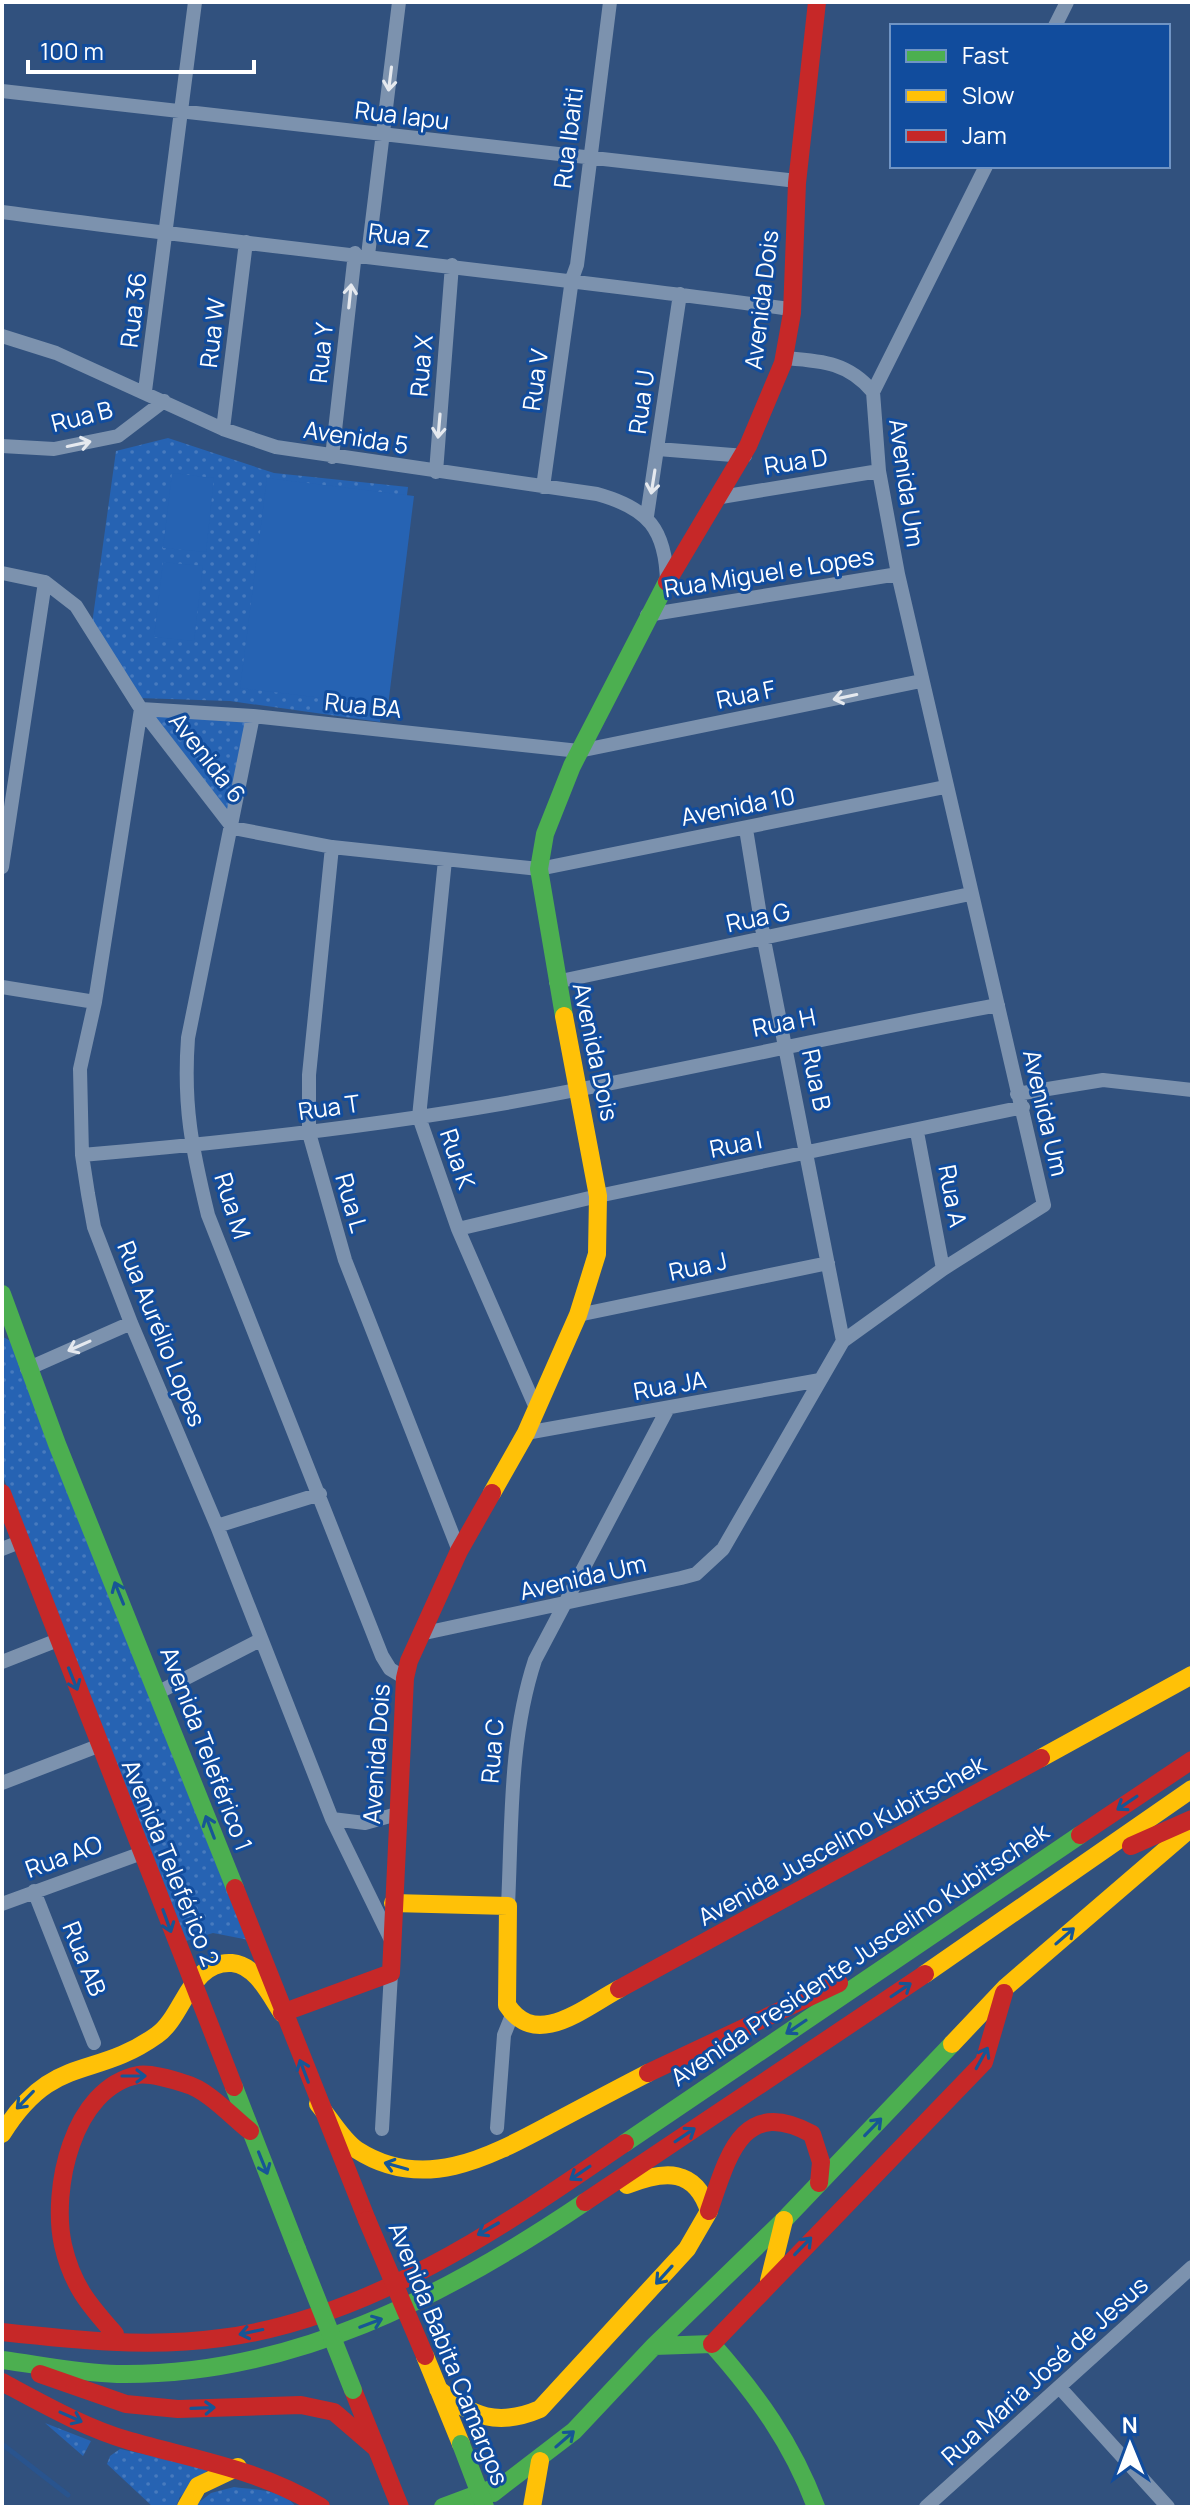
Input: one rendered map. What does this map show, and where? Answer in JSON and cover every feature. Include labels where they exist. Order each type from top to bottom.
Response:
[{"type":"main road","name":"Avenida Dois","points":[[391,1973],[405,1678],[420,1634],[459,1551],[526,1433],[578,1315],[597,1254],[598,1196],[580,1089],[556,982],[539,869],[544,831],[579,751],[647,615],[745,456],[784,358],[797,181],[817,2]]},
{"type":"main road","name":"Avenida Teleférico 1","points":[[2,1294],[8,1332],[27,1369],[159,1692],[282,2013],[367,2220]]},
{"type":"main road","name":"Avenida Teleférico 2","points":[[2,1493],[98,1746],[377,2449]]},
{"type":"main road","name":"Avenida Juscelino Kubitschek","points":[[512,2015],[537,2028],[572,2016],[1192,1675]]},
{"type":"main road","name":"Avenida Presidente Juscelino Kubitschek","points":[[2,2332],[148,2345],[255,2333],[341,2305],[402,2280],[555,2190],[1192,1760]]},
{"type":"main road","points":[[2,2361],[117,2374],[188,2370],[260,2359],[413,2307],[492,2264],[574,2210],[1088,1864],[1192,1789]]},
{"type":"main road","points":[[1088,1864],[1192,1819]]},
{"type":"main road","points":[[478,2507],[502,2485],[540,2461],[574,2431],[654,2346],[784,2220],[1006,1987],[1192,1827]]},
{"type":"main road","points":[[393,1903],[508,1906]]},
{"type":"main road","name":"Rua C","points":[[508,1906],[505,1993],[512,2015]]},
{"type":"main road","points":[[318,2104],[355,2149],[393,2168],[424,2171],[461,2167],[496,2153],[671,2061],[906,1952]]},
{"type":"main road","points":[[2,2134],[13,2112],[35,2089],[57,2074],[137,2046],[159,2034],[171,2022],[192,1984],[218,1964],[233,1963],[254,1974],[282,2013],[391,1973]]},
{"type":"main road","points":[[654,2346],[712,2344],[769,2281],[984,2062],[1006,1987]]},
{"type":"main road","points":[[67,2095],[105,2078],[136,2075],[179,2080],[223,2102],[250,2131]]},
{"type":"main road","points":[[438,2389],[464,2412],[484,2419],[518,2420],[540,2409],[687,2249],[709,2211],[734,2147],[751,2127],[782,2119],[812,2134],[821,2162],[819,2183]]},
{"type":"main road","points":[[574,2210],[632,2183],[664,2174],[690,2179],[702,2190],[709,2211]]},
{"type":"main road","name":"Avenida Babita Camargos","points":[[367,2220],[485,2507]]},
{"type":"main road","points":[[769,2281],[784,2220]]},
{"type":"main road","points":[[79,2318],[148,2345]]},
{"type":"main road","points":[[712,2344],[779,2422],[803,2469],[816,2507]]},
{"type":"main road","points":[[2,2361],[126,2404],[178,2409],[301,2405],[334,2412],[377,2449],[400,2507]]},
{"type":"main road","points":[[2,2382],[68,2417],[128,2440],[238,2467],[297,2492],[321,2507]]},
{"type":"main road","points":[[532,2507],[540,2461]]},
{"type":"main road","points":[[186,2507],[198,2486],[238,2467]]},
{"type":"main road","points":[[443,2507],[502,2485]]},
{"type":"street","name":"Rua 36","points":[[145,391],[195,2]]},
{"type":"street","name":"Rua Y","points":[[332,457],[383,136],[399,2]]},
{"type":"street","name":"Rua Ibaiti","points":[[572,279],[577,265],[610,2]]},
{"type":"street","points":[[1056,24],[1067,2]]},
{"type":"street","name":"Rua Iapu","points":[[2,91],[588,160],[797,181]]},
{"type":"street","points":[[873,392],[985,168]]},
{"type":"street","name":"Rua Z","points":[[2,212],[165,234],[572,279],[790,309]]},
{"type":"street","name":"Rua W","points":[[223,429],[246,242]]},
{"type":"street","name":"Rua X","points":[[436,472],[452,265]]},
{"type":"street","name":"Rua V","points":[[543,487],[572,279]]},
{"type":"street","name":"Rua U","points":[[647,516],[680,294]]},
{"type":"street","name":"Avenida 5","points":[[2,336],[56,353],[223,429],[276,447],[611,498],[647,516]]},
{"type":"street","name":"Avenida Um","points":[[420,1634],[563,1606],[696,1574],[723,1549],[843,1341],[943,1269],[1044,1205],[898,574],[879,471],[873,392],[848,368],[830,362],[784,358]]},
{"type":"street","name":"Rua B","points":[[2,446],[54,449],[118,436],[164,401]]},
{"type":"street","points":[[658,449],[745,456]]},
{"type":"street","name":"Rua D","points":[[721,497],[879,471]]},
{"type":"street","points":[[647,516],[661,540],[667,583]]},
{"type":"street","name":"Avenida 6","points":[[2,573],[45,582],[76,606],[141,709],[233,828],[332,847],[539,869]]},
{"type":"street","name":"Rua Miguel e Lopes","points":[[647,615],[898,574]]},
{"type":"street","points":[[2,867],[6,822],[45,582]]},
{"type":"street","name":"Rua F","points":[[579,751],[921,681]]},
{"type":"street","name":"Rua BA","points":[[141,709],[253,716],[579,751]]},
{"type":"street","name":"Rua Aurélio Lopes","points":[[141,709],[95,1002],[80,1069],[82,1155],[94,1227],[217,1526],[332,1819],[391,1940]]},
{"type":"street","name":"Rua M","points":[[253,716],[233,828],[188,1038],[184,1092],[191,1146],[208,1215],[382,1656],[390,1669],[405,1678]]},
{"type":"street","name":"Avenida 10","points":[[539,869],[945,787]]},
{"type":"street","name":"Rua B","points":[[746,829],[764,940],[843,1341]]},
{"type":"street","name":"Rua L","points":[[332,847],[309,1075],[309,1133],[345,1260],[459,1551]]},
{"type":"street","name":"Rua K","points":[[445,860],[419,1117],[458,1229],[536,1408]]},
{"type":"street","name":"Rua G","points":[[556,982],[970,894]]},
{"type":"street","points":[[2,987],[95,1002]]},
{"type":"street","name":"Rua H","points":[[580,1089],[786,1045],[998,1005]]},
{"type":"street","name":"Rua I","points":[[458,1229],[598,1196],[917,1132],[1103,1080],[1192,1090]]},
{"type":"street","name":"Rua T","points":[[82,1155],[309,1133],[580,1089]]},
{"type":"street","name":"Rua A","points":[[917,1132],[943,1269]]},
{"type":"street","name":"Rua J","points":[[578,1315],[828,1263]]},
{"type":"street","points":[[27,1369],[131,1323]]},
{"type":"street","name":"Rua JA","points":[[526,1433],[820,1380]]},
{"type":"street","name":"Rua C","points":[[508,1906],[517,1731],[523,1694],[535,1660],[667,1410]]},
{"type":"street","points":[[217,1526],[320,1494]]},
{"type":"street","points":[[2,1549],[22,1541]]},
{"type":"street","points":[[2,1662],[58,1640]]},
{"type":"street","points":[[159,1692],[260,1640]]},
{"type":"street","points":[[2,1783],[98,1746]]},
{"type":"street","points":[[332,1819],[365,1823],[397,1814]]},
{"type":"street","name":"Rua AO","points":[[2,1904],[142,1853]]},
{"type":"street","name":"Rua AB","points":[[34,1891],[94,2043]]},
{"type":"street","name":"Avenida Dois","points":[[382,2129],[391,1973]]},
{"type":"street","name":"Rua C","points":[[497,2128],[504,2035],[512,2015]]},
{"type":"street","name":"Rua Maria José de Jesus","points":[[926,2507],[1061,2389],[1192,2267]]},
{"type":"street","points":[[1061,2389],[1168,2507]]},
{"type":"shaded area","points":[[168,438],[274,473],[408,487],[380,722],[230,701],[138,698],[92,624],[116,451]]},
{"type":"shaded area","points":[[172,473],[214,478],[206,552],[163,548]]},
{"type":"shaded area","points":[[267,478],[414,496],[388,706],[240,688]]},
{"type":"shaded area","points":[[163,562],[203,566],[194,641],[154,637]]},
{"type":"shaded area","points":[[141,709],[253,716],[233,828]]},
{"type":"shaded area","points":[[3,1337],[13,1342],[249,1940],[213,1933],[186,1941],[2,1474]]},
{"type":"shaded area","points":[[45,2423],[91,2441],[83,2456]]},
{"type":"shaded area","points":[[120,2449],[210,2468],[179,2498],[176,2507],[153,2507],[107,2464],[110,2456]]},
{"type":"shaded area","points":[[234,2487],[276,2494],[296,2507],[193,2507],[211,2493]]},
{"type":"waterway","points":[[2,2444],[68,2495]]},
{"type":"traffic: fast","points":[[564,1016],[539,869],[545,834],[572,766],[667,582]]},
{"type":"traffic: fast","points":[[2,1294],[57,1444],[235,1888]]},
{"type":"traffic: fast","points":[[625,2143],[1080,1835]]},
{"type":"traffic: fast","points":[[493,2493],[574,2431],[654,2346],[784,2220],[952,2044]]},
{"type":"traffic: fast","points":[[234,2087],[297,2249]]},
{"type":"traffic: fast","points":[[2,2360],[117,2374],[181,2371],[244,2362],[304,2346],[421,2299],[478,2269],[585,2202]]},
{"type":"traffic: fast","points":[[297,2249],[353,2390]]},
{"type":"traffic: fast","points":[[712,2344],[772,2421],[796,2462],[816,2507]]},
{"type":"traffic: fast","points":[[654,2346],[712,2344]]},
{"type":"traffic: fast","points":[[461,2444],[485,2507]]},
{"type":"traffic: fast","points":[[443,2507],[502,2485]]},
{"type":"traffic: slow","points":[[492,1493],[526,1433],[578,1315],[597,1254],[598,1196],[564,1016]]},
{"type":"traffic: slow","points":[[1041,1758],[1192,1675]]},
{"type":"traffic: slow","points":[[925,1974],[1192,1789]]},
{"type":"traffic: slow","points":[[952,2044],[1006,1987],[1192,1827]]},
{"type":"traffic: slow","points":[[393,1903],[508,1906],[507,2005],[519,2018],[532,2024],[561,2021],[619,1989]]},
{"type":"traffic: slow","points":[[2,2134],[39,2090],[75,2071],[134,2049],[157,2035],[197,1979],[218,1964],[232,1963],[248,1969],[262,1982],[282,2013]]},
{"type":"traffic: slow","points":[[318,2104],[341,2135],[357,2150],[382,2163],[407,2169],[431,2169],[456,2166],[504,2148],[648,2073]]},
{"type":"traffic: slow","points":[[438,2389],[462,2406],[486,2416],[511,2417],[540,2409],[687,2249],[709,2211],[696,2187],[677,2176],[654,2177],[627,2185]]},
{"type":"traffic: slow","points":[[769,2281],[784,2220]]},
{"type":"traffic: slow","points":[[425,2356],[461,2444]]},
{"type":"traffic: slow","points":[[532,2507],[540,2461]]},
{"type":"traffic: slow","points":[[186,2507],[198,2486],[238,2467]]},
{"type":"traffic: jam","points":[[667,582],[748,446],[783,363],[792,313],[797,183],[817,2]]},
{"type":"traffic: jam","points":[[2,1493],[234,2087]]},
{"type":"traffic: jam","points":[[282,2013],[391,1973],[405,1678],[409,1661],[459,1551],[492,1493]]},
{"type":"traffic: jam","points":[[619,1989],[1041,1758]]},
{"type":"traffic: jam","points":[[1080,1835],[1192,1760]]},
{"type":"traffic: jam","points":[[1131,1846],[1192,1819]]},
{"type":"traffic: jam","points":[[235,1888],[367,2220]]},
{"type":"traffic: jam","points":[[585,2202],[925,1974]]},
{"type":"traffic: jam","points":[[648,2073],[839,1983]]},
{"type":"traffic: jam","points":[[712,2344],[984,2062],[1004,1993]]},
{"type":"traffic: jam","points":[[115,2334],[83,2294],[71,2272],[63,2245],[60,2197],[64,2170],[82,2120],[97,2099],[115,2084],[138,2075],[148,2075],[194,2087],[250,2131]]},
{"type":"traffic: jam","points":[[709,2211],[731,2152],[754,2127],[769,2122],[788,2124],[812,2134],[821,2162],[819,2183]]},
{"type":"traffic: jam","points":[[2,2332],[139,2343],[194,2341],[276,2328],[382,2290],[433,2264],[532,2206],[625,2143]]},
{"type":"traffic: jam","points":[[367,2220],[425,2356]]},
{"type":"traffic: jam","points":[[40,2374],[126,2404],[178,2409],[301,2405],[334,2412],[377,2449]]},
{"type":"traffic: jam","points":[[2,2382],[97,2429],[252,2475],[321,2507]]},
{"type":"traffic: jam","points":[[353,2390],[400,2507]]}]
